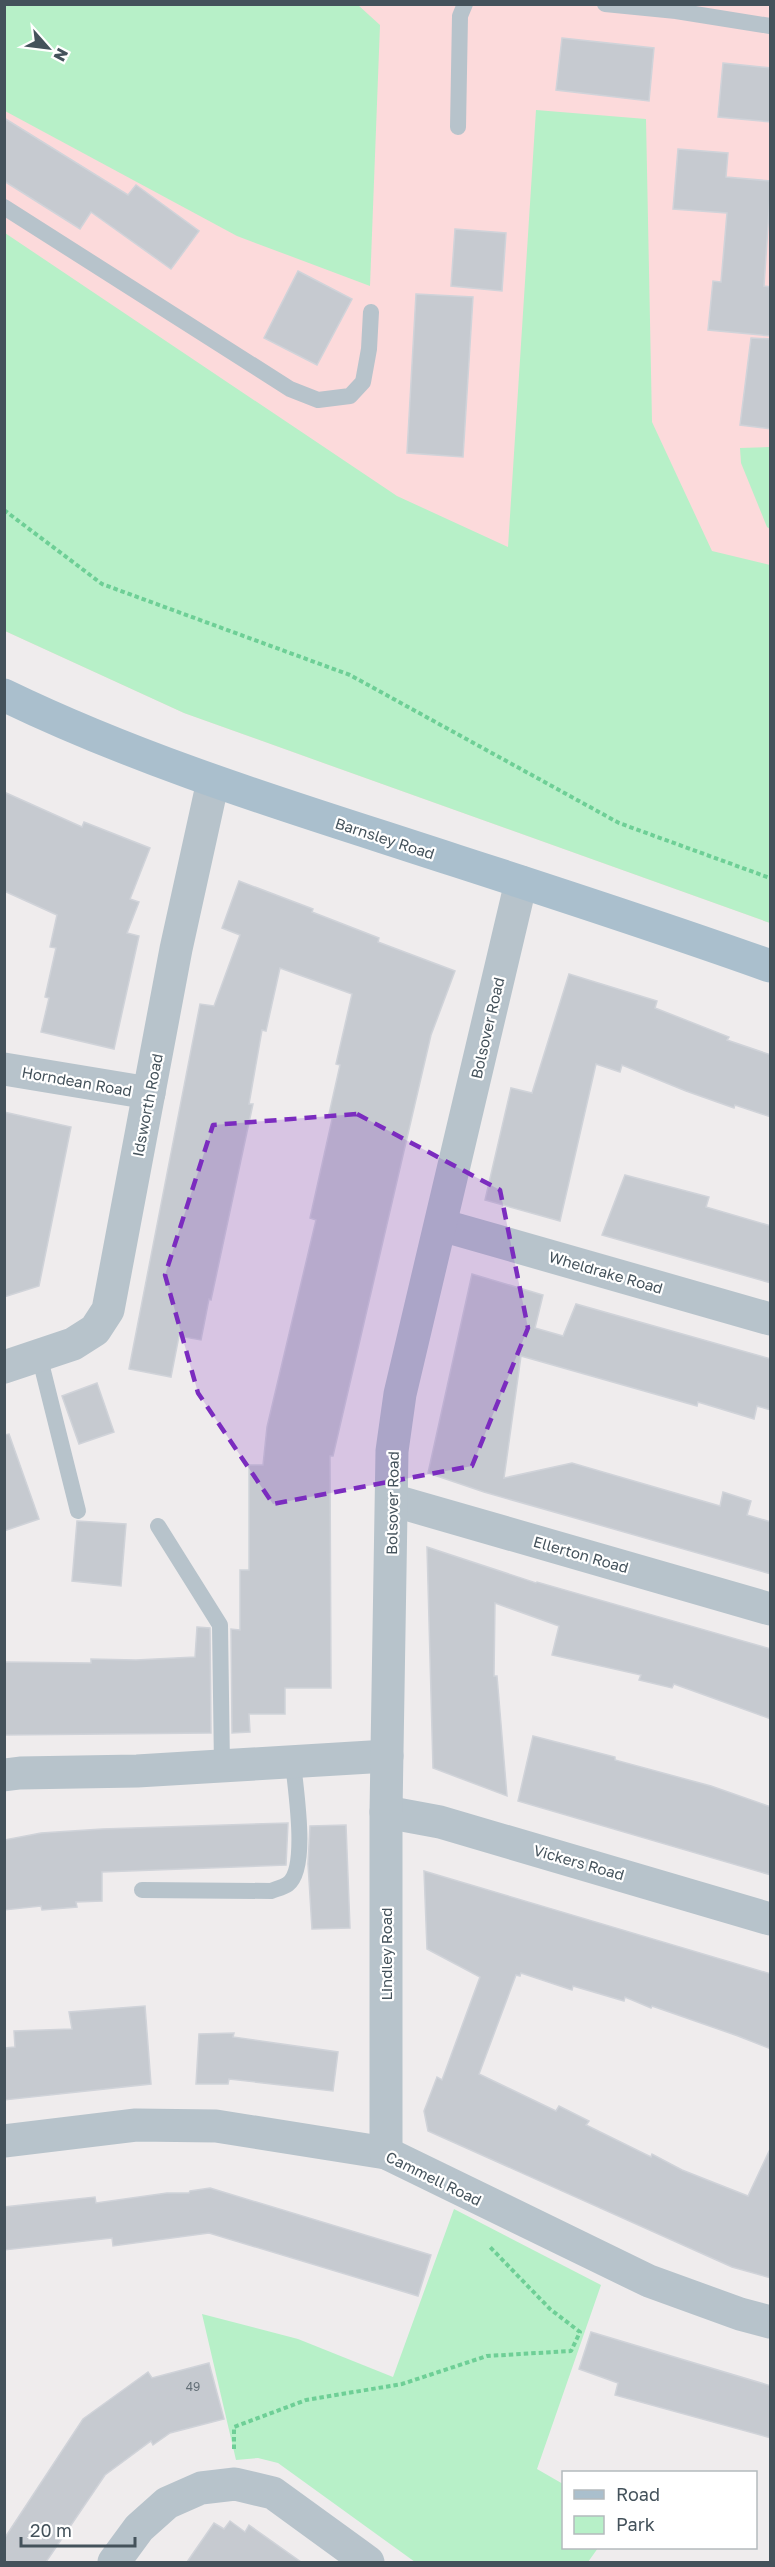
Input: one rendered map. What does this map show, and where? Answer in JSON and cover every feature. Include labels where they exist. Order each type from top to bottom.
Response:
[{"type":"main road","name":"Barnsley Road","points":[[4,695],[118,744],[213,781],[639,919],[771,966]]},
{"type":"street","name":"Idsworth Road","points":[[4,1367],[73,1344],[95,1330],[108,1310],[176,949],[213,781]]},
{"type":"street","name":"Bolsover Road","points":[[387,1756],[392,1451],[400,1394],[521,882]]},
{"type":"street","name":"Horndean Road","points":[[4,1069],[149,1093]]},
{"type":"street","name":"Wheldrake Road","points":[[441,1225],[771,1319]]},
{"type":"street","name":"Ellerton Road","points":[[392,1500],[771,1609]]},
{"type":"street","points":[[4,1775],[137,1771],[387,1756]]},
{"type":"street","name":"Lindley Road","points":[[386,2153],[387,1756]]},
{"type":"street","name":"Vickers Road","points":[[386,1812],[440,1822],[771,1919]]},
{"type":"street","name":"Cammell Road","points":[[4,2141],[136,2125],[216,2126],[386,2153],[649,2281],[740,2314],[771,2322]]},
{"type":"street","points":[[114,2562],[139,2528],[167,2504],[201,2488],[234,2484],[273,2493],[368,2562]]},
{"type":"lane","points":[[458,128],[460,16],[465,4]]},
{"type":"lane","points":[[605,4],[676,11],[771,27]]},
{"type":"lane","points":[[4,207],[290,389],[318,400],[350,396],[363,382],[369,349],[371,312]]},
{"type":"lane","points":[[39,1355],[78,1511]]},
{"type":"lane","points":[[158,1526],[220,1626],[222,1766]]},
{"type":"lane","points":[[142,1890],[271,1891],[289,1884],[297,1871],[300,1849],[293,1762]]},
{"type":"path","points":[[4,510],[102,584],[350,675],[619,823],[771,878]]},
{"type":"path","points":[[234,2484],[234,2427],[306,2400],[402,2384],[487,2356],[571,2351],[580,2332],[550,2309],[482,2238],[493,2206]]},
{"type":"highlighted area","points":[[357,1114],[500,1190],[528,1328],[472,1466],[273,1504],[198,1393],[165,1275],[213,1125]]},
{"type":"shaded area","points":[[5,5],[770,5],[770,923],[184,713],[5,631]]},
{"type":"green space","points":[[4,5],[358,5],[380,25],[370,286],[237,236],[5,111]]},
{"type":"green space","points":[[536,110],[646,119],[652,422],[712,551],[770,565],[770,923],[184,713],[5,631],[5,233],[397,496],[508,547]]},
{"type":"green space","points":[[770,447],[770,529],[767,527],[741,463],[740,448]]},
{"type":"green space","points":[[454,2209],[601,2285],[537,2469],[562,2483],[562,2549],[597,2549],[588,2562],[415,2562],[278,2463],[258,2458],[236,2460],[202,2314],[298,2339],[393,2377]]},
{"type":"building","points":[[562,38],[654,48],[649,101],[556,90]]},
{"type":"building","points":[[723,63],[771,68],[771,122],[718,117]]},
{"type":"building","points":[[4,118],[128,195],[136,185],[199,231],[171,269],[91,212],[80,229],[4,181]]},
{"type":"building","points":[[678,149],[728,153],[726,177],[771,181],[764,286],[771,287],[771,336],[708,330],[713,281],[721,282],[727,213],[673,209]]},
{"type":"building","points":[[455,229],[506,233],[502,291],[451,286]]},
{"type":"building","points":[[298,271],[352,299],[317,365],[264,338]]},
{"type":"building","points":[[416,294],[473,297],[463,457],[407,453]]},
{"type":"building","points":[[751,338],[771,339],[771,429],[740,425]]},
{"type":"building","points":[[4,792],[82,827],[84,822],[150,848],[130,899],[139,902],[127,933],[139,936],[114,1049],[41,1032],[49,998],[45,997],[56,948],[50,947],[57,915],[4,891]]},
{"type":"building","points":[[239,881],[313,909],[312,912],[379,938],[378,942],[455,971],[431,1035],[333,1456],[330,1456],[331,1688],[285,1688],[285,1714],[249,1714],[250,1732],[232,1733],[231,1629],[240,1630],[240,1570],[249,1570],[249,1465],[263,1465],[267,1427],[316,1220],[310,1218],[333,1115],[329,1114],[340,1065],[336,1064],[352,994],[280,968],[266,1031],[262,1030],[249,1104],[253,1104],[201,1340],[179,1336],[171,1377],[129,1369],[200,1004],[214,1006],[240,935],[222,928]]},
{"type":"building","points":[[569,974],[657,1001],[655,1008],[729,1037],[727,1040],[771,1055],[771,1117],[735,1105],[734,1108],[622,1065],[620,1072],[596,1064],[560,1221],[485,1200],[511,1088],[532,1093]]},
{"type":"building","points":[[4,1112],[71,1127],[39,1286],[4,1297]]},
{"type":"building","points":[[625,1175],[709,1197],[706,1207],[771,1226],[771,1283],[602,1235]]},
{"type":"building","points":[[472,1274],[543,1295],[535,1328],[563,1336],[576,1304],[771,1359],[771,1410],[757,1406],[754,1419],[698,1402],[697,1406],[521,1356],[504,1478],[572,1463],[720,1506],[723,1492],[751,1501],[747,1515],[771,1522],[771,1574],[484,1492],[428,1473]]},
{"type":"building","points":[[97,1383],[114,1432],[79,1444],[62,1396]]},
{"type":"building","points":[[9,1434],[39,1519],[4,1531],[4,1435]]},
{"type":"building","points":[[77,1521],[126,1524],[121,1586],[72,1581]]},
{"type":"building","points":[[427,1547],[536,1583],[771,1649],[771,1719],[674,1684],[672,1688],[639,1680],[641,1675],[552,1655],[559,1626],[495,1603],[494,1676],[497,1676],[507,1796],[433,1768]]},
{"type":"building","points":[[197,1627],[210,1628],[211,1733],[4,1735],[4,1662],[91,1663],[91,1659],[136,1660],[195,1657]]},
{"type":"building","points":[[533,1736],[615,1757],[615,1760],[711,1786],[771,1807],[771,1875],[518,1801]]},
{"type":"building","points":[[288,1823],[286,1865],[102,1872],[102,1901],[76,1902],[77,1907],[42,1910],[41,1906],[4,1910],[4,1840],[41,1833],[102,1829]]},
{"type":"building","points":[[346,1825],[350,1928],[312,1929],[308,1864],[310,1826]]},
{"type":"building","points":[[424,1871],[771,1974],[771,2049],[625,1997],[624,2001],[573,1986],[572,1990],[521,1973],[520,1976],[516,1975],[479,2074],[556,2111],[559,2106],[589,2121],[586,2125],[651,2157],[652,2154],[682,2170],[748,2196],[771,2147],[771,2278],[732,2267],[428,2131],[424,2111],[437,2077],[442,2080],[480,1977],[427,1949]]},
{"type":"building","points":[[145,2006],[151,2084],[4,2100],[4,2048],[15,2047],[14,2031],[72,2029],[69,2012]]},
{"type":"building","points":[[234,2033],[233,2037],[338,2052],[333,2091],[229,2079],[228,2084],[196,2084],[199,2034]]},
{"type":"building","points":[[210,2188],[431,2255],[418,2296],[209,2233],[113,2246],[112,2238],[4,2250],[4,2207],[95,2197],[96,2203],[167,2193],[189,2193]]},
{"type":"building","points":[[591,2332],[771,2386],[771,2438],[615,2395],[618,2383],[579,2369]]},
{"type":"building","points":[[209,2363],[224,2419],[170,2433],[153,2445],[151,2441],[105,2475],[46,2562],[4,2562],[4,2539],[83,2419],[148,2372],[152,2378]]},
{"type":"building","points":[[230,2521],[245,2532],[249,2525],[301,2562],[187,2562],[214,2523],[224,2529]]}]
